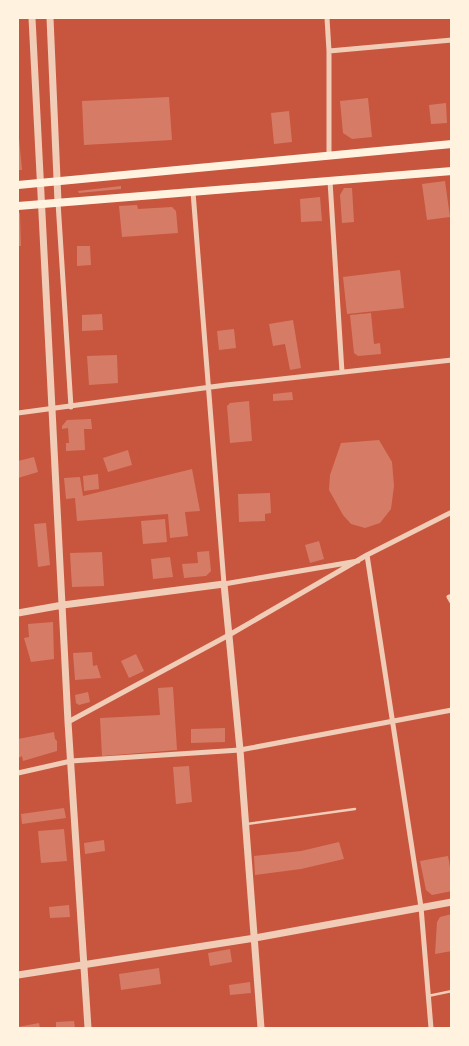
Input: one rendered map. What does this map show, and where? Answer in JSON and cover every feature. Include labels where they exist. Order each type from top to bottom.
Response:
[{"type":"main road","points":[[18,186],[452,144]]},
{"type":"main road","points":[[18,206],[452,171]]},
{"type":"street","points":[[32,18],[68,722],[88,1028]]},
{"type":"street","points":[[50,18],[58,202],[71,407]]},
{"type":"street","points":[[327,18],[329,51],[329,156]]},
{"type":"street","points":[[329,51],[452,40]]},
{"type":"street","points":[[330,181],[342,372]]},
{"type":"street","points":[[193,192],[262,1028]]},
{"type":"street","points":[[18,413],[209,388],[452,360]]},
{"type":"street","points":[[68,722],[229,635],[367,555],[452,512]]},
{"type":"street","points":[[367,555],[421,907],[431,1028]]},
{"type":"street","points":[[18,613],[63,605],[224,584],[358,561]]},
{"type":"street","points":[[452,596],[449,597],[452,602]]},
{"type":"street","points":[[18,773],[71,761],[240,750],[452,710]]},
{"type":"street","points":[[18,975],[255,938],[452,902]]},
{"type":"lane","points":[[246,824],[355,809]]},
{"type":"lane","points":[[428,996],[452,991]]},
{"type":"building","points":[[169,97],[172,140],[84,145],[82,101]]},
{"type":"building","points":[[368,98],[372,137],[352,139],[343,133],[340,101]]},
{"type":"building","points":[[446,103],[447,123],[431,124],[429,105]]},
{"type":"building","points":[[289,111],[292,142],[274,144],[271,113]]},
{"type":"building","points":[[19,138],[22,170],[18,170]]},
{"type":"building","points":[[445,181],[450,217],[427,220],[422,184]]},
{"type":"building","points":[[121,186],[121,189],[79,193],[78,191]]},
{"type":"building","points":[[344,188],[352,188],[354,222],[342,223],[340,195]]},
{"type":"building","points":[[320,197],[322,221],[301,222],[300,199]]},
{"type":"building","points":[[137,205],[138,209],[172,207],[176,211],[178,233],[122,237],[119,206]]},
{"type":"building","points":[[18,213],[20,213],[21,246],[18,246]]},
{"type":"building","points":[[77,246],[90,246],[91,265],[77,266]]},
{"type":"building","points":[[400,270],[404,308],[347,314],[343,277]]},
{"type":"building","points":[[371,313],[374,344],[380,343],[381,354],[358,356],[354,353],[350,315]]},
{"type":"building","points":[[102,314],[103,330],[82,331],[82,315]]},
{"type":"building","points":[[293,320],[301,368],[290,370],[285,344],[273,346],[269,324]]},
{"type":"building","points":[[234,329],[236,348],[219,350],[217,331]]},
{"type":"building","points":[[117,355],[118,383],[89,385],[87,356]]},
{"type":"building","points":[[292,392],[293,400],[273,401],[273,394]]},
{"type":"building","points":[[249,401],[252,441],[230,443],[227,406],[230,403]]},
{"type":"building","points":[[91,419],[92,429],[84,429],[85,450],[66,451],[66,443],[69,443],[68,428],[62,429],[62,426],[67,420]]},
{"type":"building","points":[[379,440],[392,462],[394,486],[391,509],[380,523],[365,528],[351,524],[343,515],[329,490],[330,475],[341,443]]},
{"type":"building","points":[[128,450],[132,465],[108,472],[103,458]]},
{"type":"building","points":[[34,457],[38,472],[18,478],[18,461]]},
{"type":"building","points":[[192,469],[200,511],[185,512],[188,536],[170,538],[168,514],[77,521],[75,498],[66,499],[64,478],[80,477],[83,496]]},
{"type":"building","points":[[98,474],[99,489],[84,491],[83,476]]},
{"type":"building","points":[[270,493],[271,513],[265,514],[265,521],[239,522],[238,494]]},
{"type":"building","points":[[165,519],[167,542],[143,544],[141,521]]},
{"type":"building","points":[[46,523],[50,565],[38,567],[34,524]]},
{"type":"building","points":[[319,541],[324,559],[310,563],[305,545]]},
{"type":"building","points":[[209,551],[211,571],[206,576],[184,578],[182,564],[198,563],[197,552]]},
{"type":"building","points":[[102,552],[104,586],[72,587],[70,553]]},
{"type":"building","points":[[170,557],[173,577],[153,579],[151,559]]},
{"type":"building","points":[[53,622],[54,659],[31,662],[24,638],[29,637],[28,624]]},
{"type":"building","points":[[92,652],[93,666],[97,665],[101,678],[75,680],[73,653]]},
{"type":"building","points":[[136,654],[144,671],[129,678],[121,661]]},
{"type":"building","points":[[173,687],[177,750],[102,756],[100,718],[160,715],[158,688]]},
{"type":"building","points":[[88,692],[90,702],[79,705],[76,703],[75,695]]},
{"type":"building","points":[[225,728],[225,742],[191,743],[191,729]]},
{"type":"building","points":[[54,732],[57,741],[57,751],[23,761],[22,756],[18,758],[18,739]]},
{"type":"building","points":[[189,766],[192,802],[176,804],[173,767]]},
{"type":"building","points":[[64,808],[66,818],[22,824],[21,814]]},
{"type":"building","points":[[64,829],[67,861],[41,863],[38,831]]},
{"type":"building","points":[[104,840],[105,851],[85,854],[84,843]]},
{"type":"building","points":[[339,842],[344,859],[301,869],[255,875],[254,856],[301,851]]},
{"type":"building","points":[[448,856],[452,891],[432,895],[426,890],[420,861]]},
{"type":"building","points":[[69,905],[70,917],[50,918],[49,907]]},
{"type":"building","points":[[452,914],[452,951],[435,954],[437,922],[440,917]]},
{"type":"building","points":[[230,949],[232,962],[210,966],[208,953]]},
{"type":"building","points":[[159,968],[161,984],[121,990],[119,974]]},
{"type":"building","points":[[250,982],[251,993],[230,995],[229,985]]},
{"type":"building","points":[[74,1021],[75,1028],[56,1028],[56,1022]]},
{"type":"building","points":[[39,1023],[40,1028],[18,1028],[18,1027]]}]
